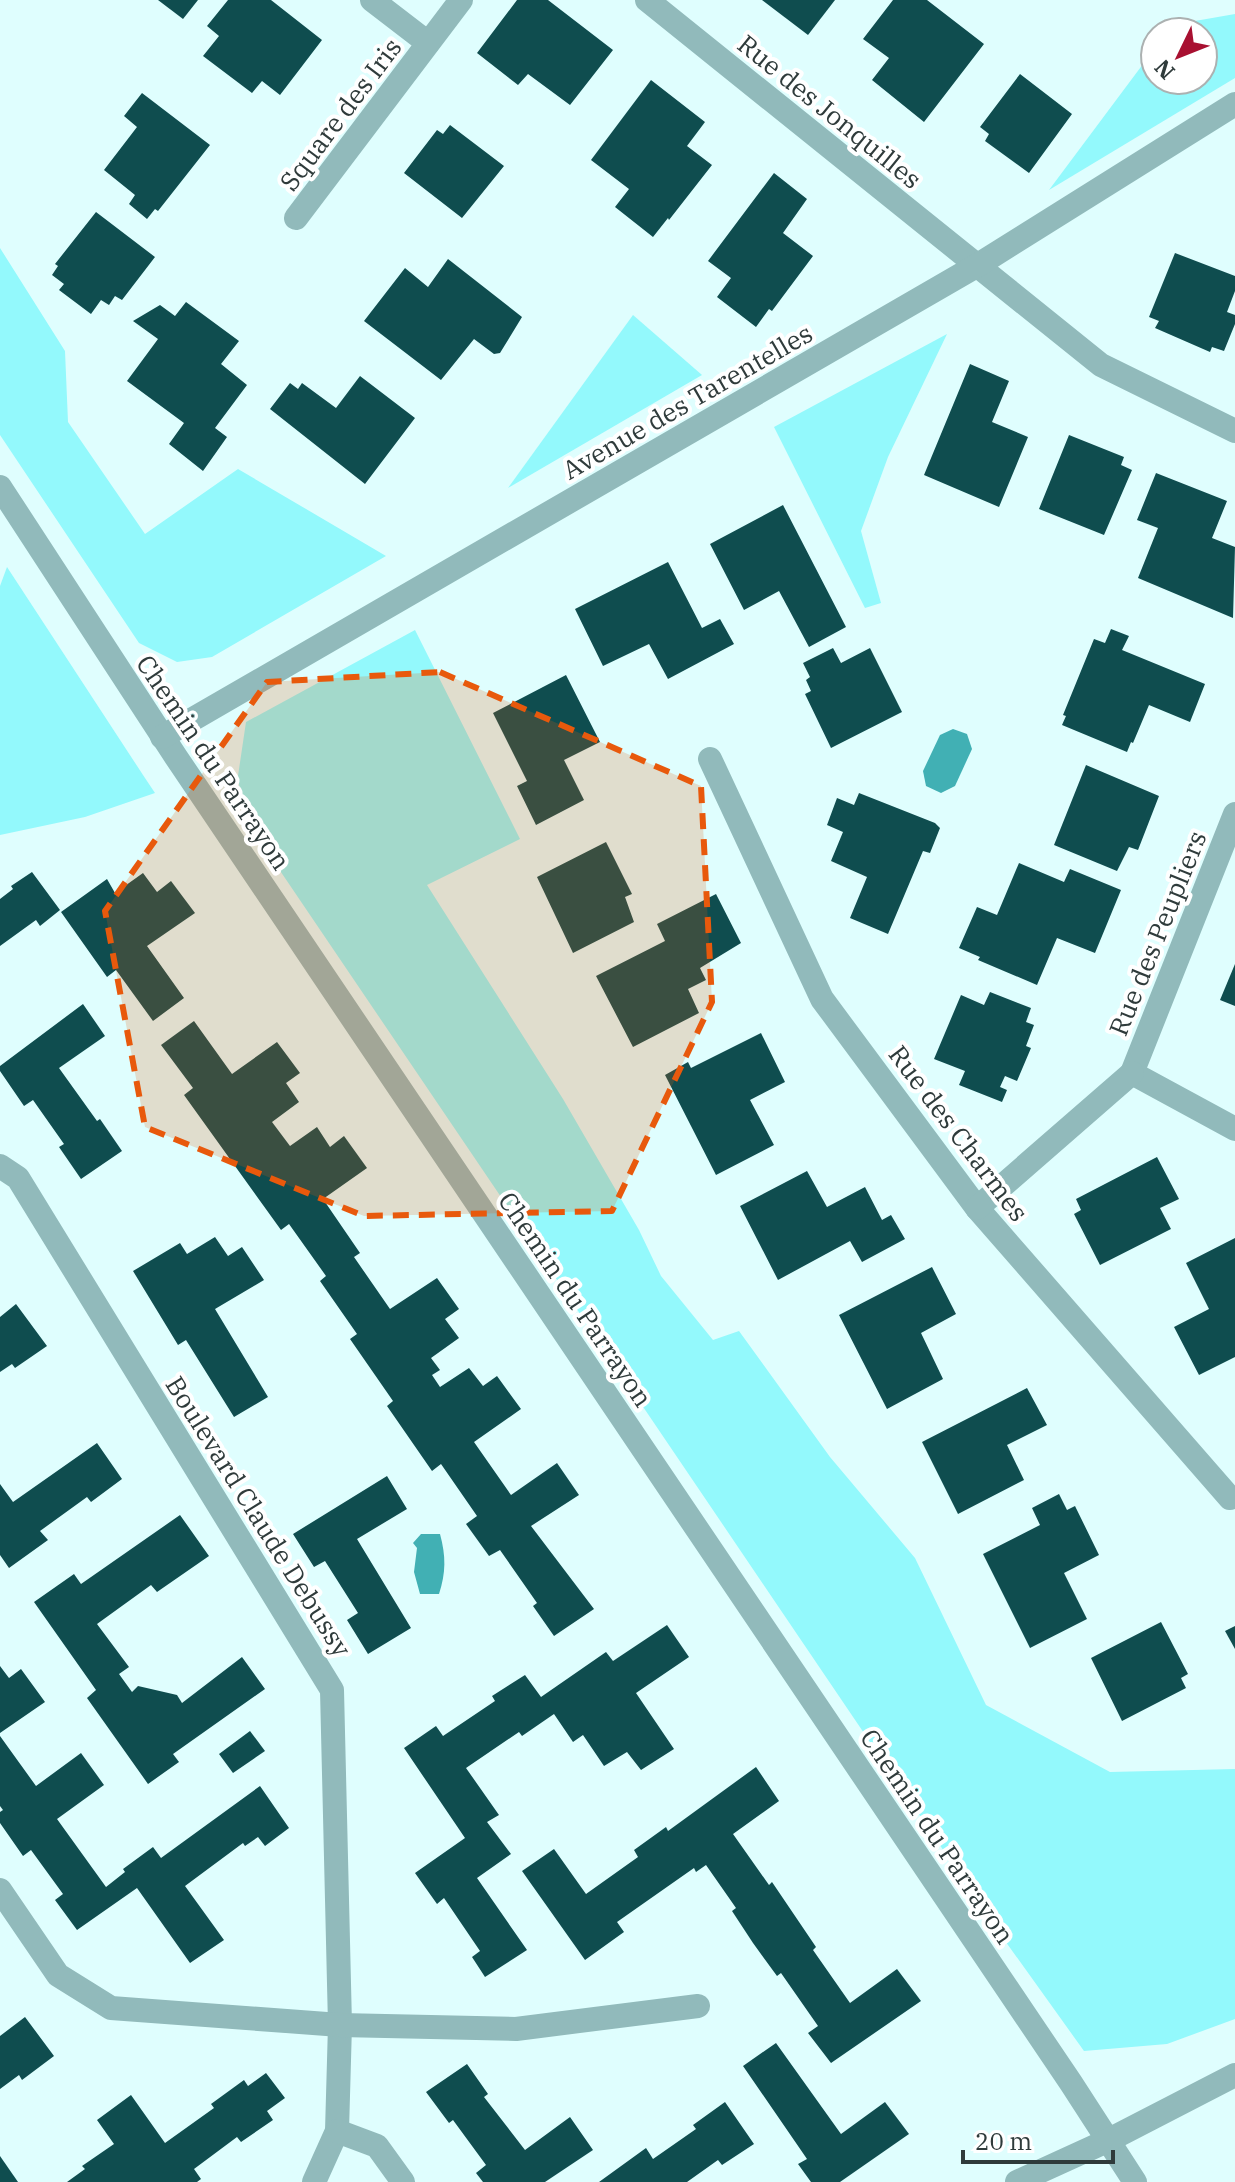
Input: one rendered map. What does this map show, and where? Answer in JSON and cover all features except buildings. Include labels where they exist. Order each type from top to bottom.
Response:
[{"type":"street","points":[[372,0],[428,43],[461,0]]},
{"type":"street","name":"Rue des Jonquilles","points":[[647,0],[1101,365],[1235,431]]},
{"type":"street","name":"Square des Iris","points":[[296,218],[428,43]]},
{"type":"street","name":"Avenue des Tarentelles","points":[[162,737],[978,265],[1235,104]]},
{"type":"street","name":"Chemin du Parrayon","points":[[0,487],[162,737],[1135,2182]]},
{"type":"street","name":"Rue des Charmes","points":[[710,759],[822,999],[977,1208],[1230,1498]]},
{"type":"street","name":"Rue des Peupliers","points":[[977,1208],[1132,1073],[1235,814]]},
{"type":"street","name":"Rue des Peupliers","points":[[1132,1073],[1235,1129]]},
{"type":"street","name":"Boulevard Claude Debussy","points":[[0,1166],[18,1178],[332,1690],[340,2025],[337,2131],[314,2182]]},
{"type":"street","points":[[0,1890],[58,1975],[111,2008],[340,2025],[516,2029],[698,2006]]},
{"type":"street","points":[[1017,2182],[1109,2140],[1235,2075]]},
{"type":"street","points":[[337,2131],[377,2146],[403,2182]]},
{"type":"highlighted area","points":[[440,672],[701,786],[712,1002],[612,1211],[364,1216],[145,1127],[105,911],[267,682]]},
{"type":"shaded area","points":[[1235,14],[1235,78],[1219,88],[1219,17]]},
{"type":"shaded area","points":[[1139,69],[1139,96],[1205,96],[1049,190]]},
{"type":"shaded area","points":[[0,248],[65,351],[68,422],[145,534],[238,469],[386,556],[212,657],[177,662],[139,643],[0,435]]},
{"type":"shaded area","points":[[633,315],[702,375],[508,488]]},
{"type":"shaded area","points":[[947,334],[888,457],[861,531],[881,603],[865,608],[774,427]]},
{"type":"shaded area","points":[[7,567],[155,793],[85,817],[0,835],[0,586]]},
{"type":"shaded area","points":[[415,630],[520,839],[427,885],[563,1099],[639,1230],[661,1276],[713,1340],[739,1331],[830,1457],[915,1558],[986,1705],[1110,1772],[1235,1769],[1235,2019],[1167,2044],[1084,2051],[998,1931],[243,816],[238,776],[246,722]]},
{"type":"shaded area","points":[[953,729],[967,734],[972,749],[955,786],[941,793],[926,786],[923,771],[940,735]]},
{"type":"shaded area","points":[[421,1534],[440,1534],[444,1564],[439,1594],[420,1594],[414,1572],[417,1548],[413,1543]]}]
